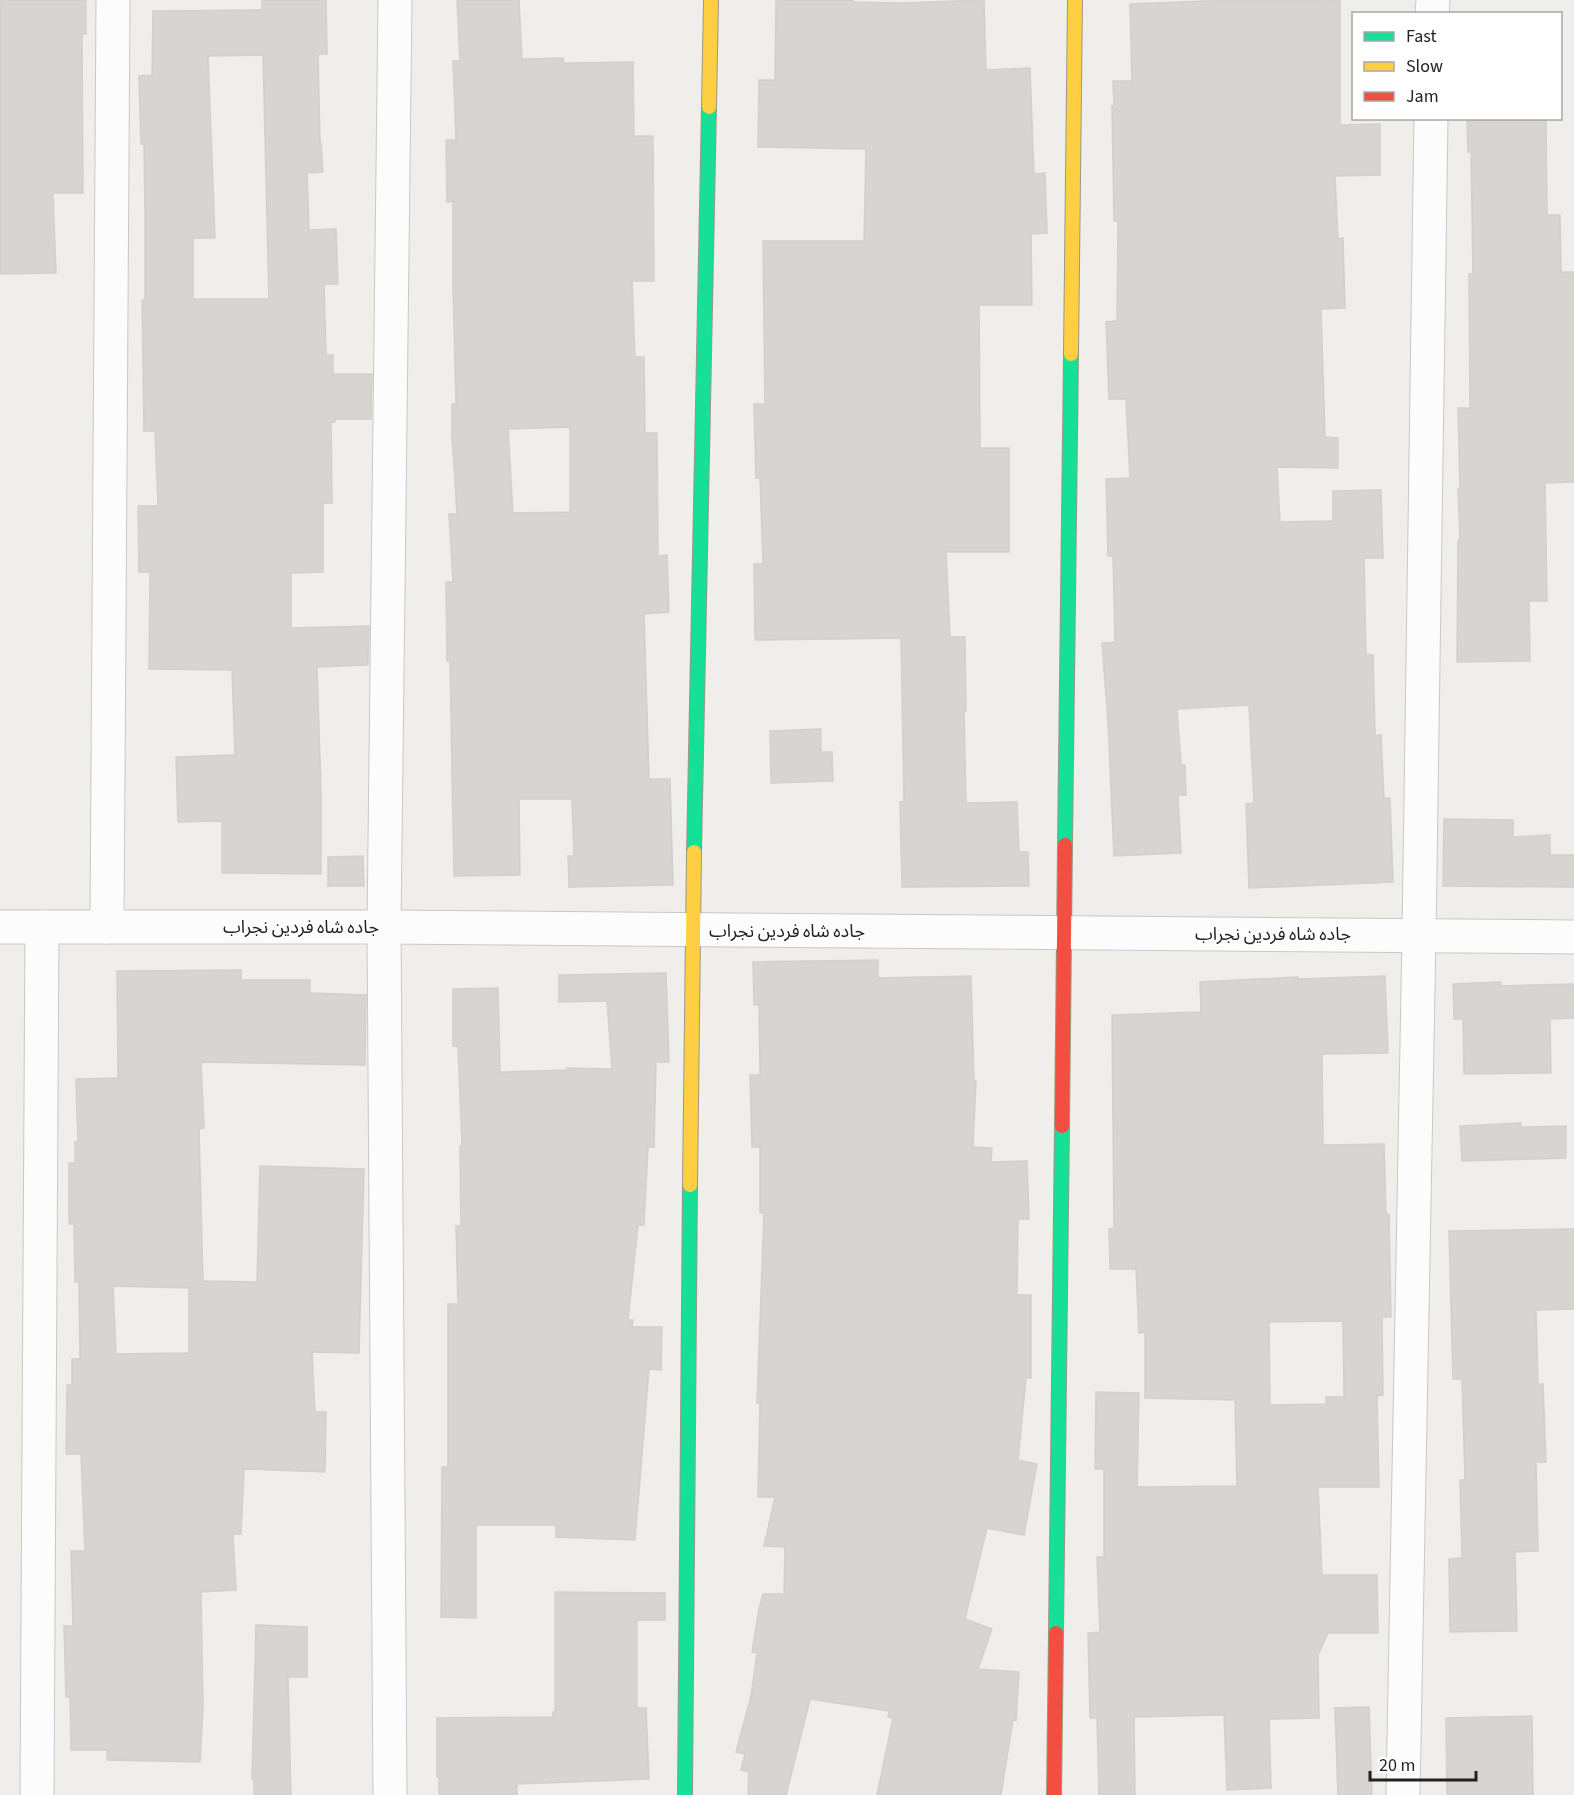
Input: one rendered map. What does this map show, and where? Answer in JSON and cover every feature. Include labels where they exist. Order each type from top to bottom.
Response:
[{"type":"street","points":[[107,927],[113,0]]},
{"type":"street","points":[[390,1795],[384,927],[395,0]]},
{"type":"street","points":[[685,1795],[692,930],[711,0]]},
{"type":"street","points":[[1054,1795],[1075,0]]},
{"type":"street","points":[[1403,1795],[1431,120]]},
{"type":"street","name":"جاده شاه فردین نجراب","points":[[0,927],[384,927],[1574,937]]},
{"type":"street","points":[[37,1795],[42,927]]},
{"type":"building","points":[[0,0],[86,0],[86,34],[82,34],[83,193],[53,193],[56,273],[0,274]]},
{"type":"building","points":[[262,0],[326,0],[327,54],[318,54],[323,172],[307,173],[309,230],[336,229],[338,284],[324,284],[326,355],[333,355],[333,374],[372,374],[371,419],[335,419],[335,422],[331,422],[332,503],[323,503],[323,572],[291,573],[291,628],[369,626],[368,665],[317,667],[321,874],[222,873],[222,821],[178,822],[176,757],[235,755],[232,670],[149,669],[150,572],[139,572],[138,506],[158,506],[155,431],[144,431],[142,300],[145,300],[145,211],[144,144],[141,144],[139,76],[152,75],[153,11],[262,10]],"holes":[[[263,55],[269,299],[193,299],[193,238],[215,238],[208,56]]]},
{"type":"building","points":[[457,0],[519,0],[522,59],[563,58],[564,63],[633,62],[634,136],[653,136],[654,281],[632,281],[635,357],[644,357],[645,433],[657,433],[658,556],[667,555],[669,612],[644,614],[649,779],[670,779],[673,885],[569,887],[568,856],[574,856],[572,799],[519,799],[520,875],[454,876],[450,661],[447,661],[446,582],[453,582],[449,514],[457,514],[452,436],[452,404],[456,404],[453,201],[447,202],[446,140],[456,140],[453,61],[460,61]],"holes":[[[570,427],[569,512],[513,513],[508,429]]]},
{"type":"building","points":[[776,0],[853,0],[853,2],[901,3],[984,0],[986,70],[1030,68],[1034,174],[1045,173],[1047,233],[1031,234],[1032,305],[979,305],[980,448],[1009,448],[1009,552],[946,552],[950,637],[965,637],[966,803],[1017,802],[1019,852],[1028,852],[1029,886],[902,887],[900,802],[904,802],[901,638],[755,640],[754,564],[763,564],[760,478],[756,478],[754,404],[765,404],[763,241],[864,241],[866,149],[758,147],[759,80],[775,80]]},
{"type":"building","points":[[1233,0],[1340,1],[1340,125],[1380,124],[1380,175],[1335,176],[1338,239],[1343,238],[1345,308],[1321,309],[1325,437],[1338,438],[1338,468],[1277,467],[1280,522],[1333,521],[1333,491],[1381,490],[1383,558],[1364,558],[1366,655],[1373,655],[1375,736],[1381,735],[1384,798],[1390,798],[1393,882],[1249,888],[1246,804],[1254,803],[1249,705],[1177,709],[1181,765],[1185,765],[1186,795],[1178,795],[1181,853],[1114,856],[1102,643],[1115,642],[1113,556],[1108,556],[1106,479],[1130,478],[1126,399],[1109,399],[1106,322],[1117,321],[1118,221],[1114,221],[1113,81],[1132,81],[1130,4]]},
{"type":"building","points":[[1467,120],[1546,120],[1547,215],[1560,215],[1561,272],[1574,272],[1574,482],[1545,483],[1547,601],[1529,601],[1530,661],[1457,662],[1458,540],[1460,540],[1458,408],[1470,408],[1469,274],[1473,274],[1471,152],[1468,152]]},
{"type":"building","points":[[821,729],[821,752],[832,752],[833,781],[771,783],[770,731]]},
{"type":"building","points":[[1444,819],[1513,820],[1513,837],[1550,835],[1550,855],[1574,855],[1574,887],[1443,886]]},
{"type":"building","points":[[363,856],[364,886],[328,886],[328,857]]},
{"type":"building","points":[[878,960],[878,978],[971,976],[974,1081],[976,1081],[973,1147],[992,1148],[991,1162],[1027,1161],[1029,1219],[1018,1219],[1017,1295],[1031,1295],[1031,1378],[1026,1378],[1018,1460],[1037,1464],[1024,1535],[987,1528],[965,1619],[992,1629],[978,1669],[1019,1672],[1016,1721],[1013,1720],[1001,1795],[877,1795],[893,1718],[888,1717],[889,1711],[810,1699],[786,1795],[748,1795],[749,1772],[741,1770],[745,1754],[736,1752],[751,1696],[757,1653],[752,1652],[759,1609],[763,1594],[784,1594],[785,1547],[764,1546],[775,1497],[758,1497],[760,1403],[757,1403],[764,1213],[760,1213],[760,1147],[752,1147],[750,1075],[760,1075],[759,1005],[754,1005],[753,962]]},
{"type":"building","points":[[241,970],[241,980],[310,980],[310,993],[366,995],[365,1065],[201,1062],[204,1128],[199,1129],[203,1281],[257,1282],[260,1166],[364,1169],[359,1353],[312,1352],[315,1412],[326,1412],[325,1472],[244,1469],[241,1534],[233,1534],[236,1590],[201,1592],[203,1707],[200,1762],[107,1760],[107,1750],[71,1750],[70,1697],[66,1697],[64,1626],[73,1626],[71,1551],[85,1551],[81,1454],[66,1454],[67,1385],[72,1385],[72,1359],[80,1359],[79,1282],[75,1282],[74,1224],[69,1224],[69,1163],[75,1163],[75,1142],[78,1142],[76,1079],[118,1078],[117,971]],"holes":[[[113,1286],[189,1288],[189,1353],[116,1354]]]},
{"type":"building","points":[[666,973],[669,1062],[656,1062],[654,1147],[648,1147],[644,1225],[638,1225],[628,1320],[633,1320],[632,1327],[662,1327],[661,1370],[649,1369],[635,1540],[556,1537],[556,1525],[476,1525],[476,1618],[441,1617],[442,1467],[448,1467],[448,1304],[458,1304],[456,1226],[461,1226],[460,1146],[462,1146],[458,1046],[453,1046],[453,989],[498,988],[500,1072],[567,1070],[567,1068],[612,1069],[607,1001],[559,1002],[559,975]]},
{"type":"building","points":[[1385,976],[1388,1053],[1322,1054],[1323,1145],[1384,1144],[1386,1214],[1389,1214],[1391,1317],[1382,1317],[1383,1395],[1377,1396],[1379,1487],[1318,1487],[1322,1575],[1377,1575],[1378,1633],[1328,1633],[1318,1655],[1319,1718],[1269,1719],[1271,1788],[1227,1790],[1224,1715],[1134,1717],[1135,1795],[1099,1795],[1097,1718],[1090,1718],[1088,1633],[1100,1632],[1097,1557],[1104,1557],[1104,1469],[1095,1469],[1096,1392],[1139,1393],[1137,1487],[1237,1486],[1235,1400],[1145,1398],[1145,1332],[1139,1333],[1136,1269],[1110,1269],[1109,1229],[1114,1228],[1112,1015],[1201,1012],[1200,982],[1298,977],[1298,979]],"holes":[[[1343,1321],[1344,1397],[1326,1397],[1326,1404],[1270,1405],[1269,1322]]]},
{"type":"building","points":[[1501,982],[1501,986],[1574,984],[1574,1018],[1550,1019],[1551,1073],[1464,1074],[1463,1019],[1454,1019],[1453,984]]},
{"type":"building","points":[[1521,1123],[1521,1127],[1566,1126],[1566,1158],[1462,1161],[1460,1126]]},
{"type":"building","points":[[1574,1229],[1574,1309],[1536,1310],[1538,1384],[1543,1384],[1546,1462],[1536,1462],[1538,1551],[1515,1552],[1517,1631],[1450,1632],[1449,1559],[1462,1558],[1460,1480],[1465,1480],[1462,1379],[1453,1379],[1449,1231]]},
{"type":"building","points":[[555,1592],[665,1593],[665,1620],[637,1620],[637,1708],[646,1708],[649,1779],[517,1784],[517,1795],[439,1795],[437,1718],[553,1717],[553,1712],[555,1712]]},
{"type":"building","points":[[256,1625],[307,1627],[307,1677],[288,1677],[291,1795],[254,1795],[254,1779],[252,1779]]},
{"type":"building","points":[[1369,1707],[1372,1795],[1338,1795],[1335,1708]]},
{"type":"building","points":[[1532,1716],[1533,1795],[1447,1795],[1446,1718]]},
{"type":"traffic: fast","points":[[694,852],[709,107]]},
{"type":"traffic: fast","points":[[1065,845],[1071,354]]},
{"type":"traffic: fast","points":[[1056,1633],[1062,1126]]},
{"type":"traffic: fast","points":[[685,1795],[690,1185]]},
{"type":"traffic: slow","points":[[709,107],[711,0]]},
{"type":"traffic: slow","points":[[1071,354],[1075,0]]},
{"type":"traffic: slow","points":[[690,1185],[694,852]]},
{"type":"traffic: jam","points":[[1062,1126],[1065,845]]},
{"type":"traffic: jam","points":[[1054,1795],[1056,1633]]}]
